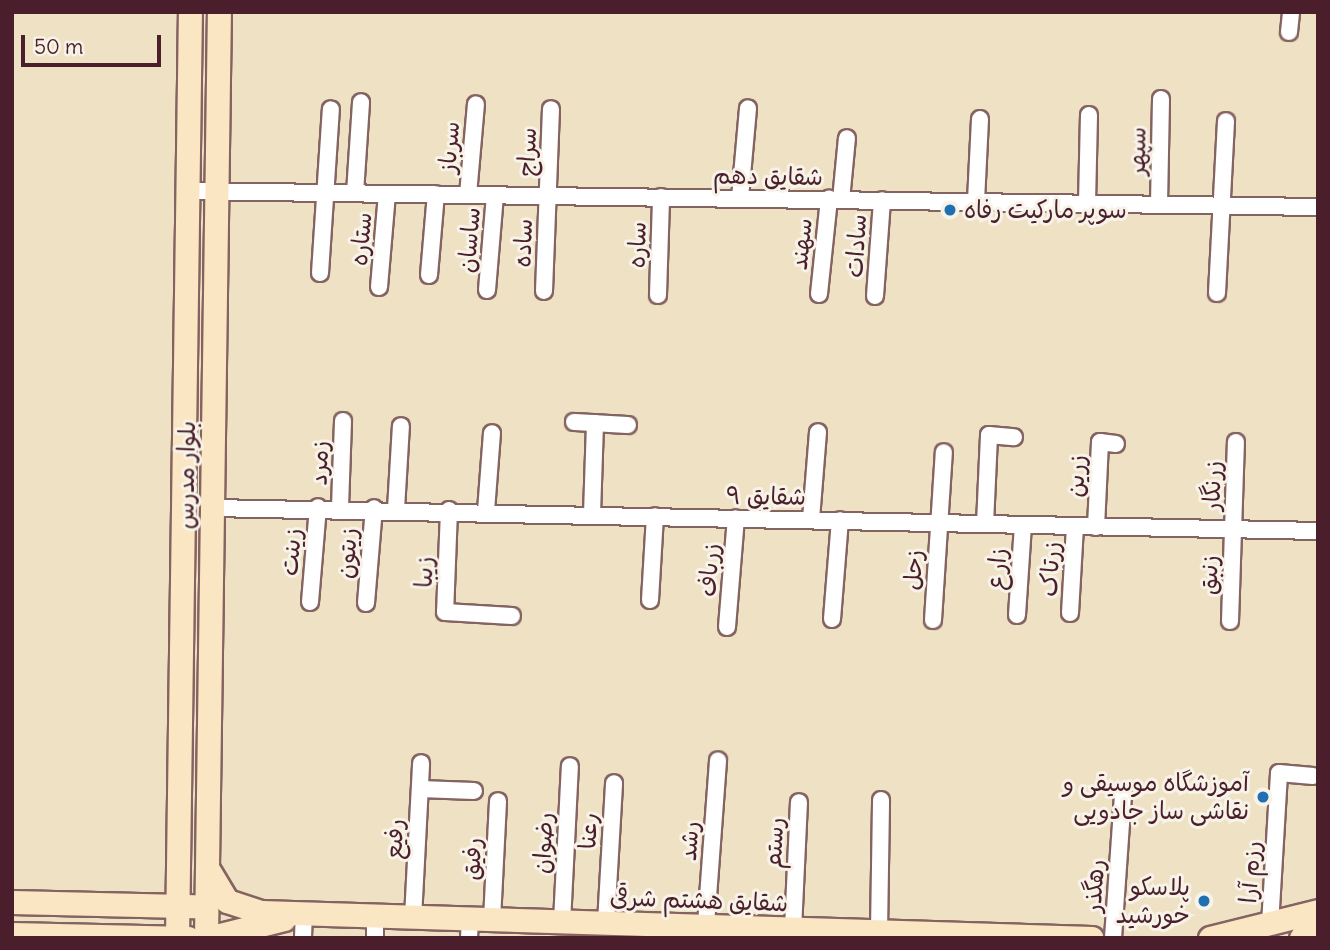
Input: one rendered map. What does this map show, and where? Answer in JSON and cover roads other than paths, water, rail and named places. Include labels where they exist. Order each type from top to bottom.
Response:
[{"type":"main road","name":"بلوار مدرس","points":[[177,938],[190,12]]},
{"type":"main road","name":"بلوار مدرس","points":[[207,938],[219,12]]},
{"type":"main road","name":"شقایق هشتم شرقی","points":[[207,867],[227,901],[375,927],[413,918],[477,926],[551,927],[606,923],[705,932],[793,929],[844,934],[879,931],[1092,938]]},
{"type":"main road","points":[[12,902],[207,906]]},
{"type":"main road","points":[[1210,938],[1318,912]]},
{"type":"main road","points":[[1301,938],[1318,912]]},
{"type":"main road","name":"شقایق هشتم شرقی","points":[[207,938],[304,915]]},
{"type":"main road","points":[[12,934],[188,938]]},
{"type":"street","points":[[1289,32],[1291,12]]},
{"type":"street","name":"سپهر","points":[[1159,204],[1161,99]]},
{"type":"street","points":[[355,193],[361,102]]},
{"type":"street","name":"سرباز","points":[[468,195],[476,104]]},
{"type":"street","points":[[740,198],[748,108]]},
{"type":"street","points":[[320,273],[331,109]]},
{"type":"street","name":"سراج","points":[[548,196],[551,109]]},
{"type":"street","name":"سپهر","points":[[1087,203],[1090,115]]},
{"type":"street","points":[[976,201],[980,119]]},
{"type":"street","points":[[1216,293],[1226,121]]},
{"type":"street","name":"سهند","points":[[820,294],[847,138]]},
{"type":"street","name":"شقایق دهم","points":[[187,191],[1318,207]]},
{"type":"street","name":"ستاره","points":[[379,287],[387,194]]},
{"type":"street","points":[[429,275],[436,194]]},
{"type":"street","name":"ساسان","points":[[487,290],[495,195]]},
{"type":"street","name":"ساده","points":[[544,291],[548,196]]},
{"type":"street","name":"ساره","points":[[658,295],[661,197]]},
{"type":"street","name":"سادات","points":[[875,296],[882,200]]},
{"type":"street","name":"زمرد","points":[[340,507],[343,421]]},
{"type":"street","points":[[574,422],[628,425]]},
{"type":"street","points":[[592,514],[595,423]]},
{"type":"street","points":[[396,509],[401,426]]},
{"type":"street","points":[[811,519],[818,432]]},
{"type":"street","points":[[486,511],[492,433]]},
{"type":"street","points":[[985,524],[989,435],[1014,437]]},
{"type":"street","name":"زرین","points":[[1096,527],[1100,442],[1116,444]]},
{"type":"street","name":"زرنگار","points":[[1234,531],[1236,442]]},
{"type":"street","name":"زحل","points":[[933,620],[944,452]]},
{"type":"street","name":"زینت","points":[[310,602],[318,507]]},
{"type":"street","name":"شقایق ۹","points":[[212,508],[340,507],[1318,531]]},
{"type":"street","name":"زیتون","points":[[366,603],[374,508]]},
{"type":"street","name":"زیبا","points":[[449,510],[445,612],[512,616]]},
{"type":"street","points":[[650,600],[655,516]]},
{"type":"street","name":"زرباف","points":[[727,627],[736,518]]},
{"type":"street","points":[[832,619],[840,520]]},
{"type":"street","name":"زارع","points":[[1017,615],[1023,525]]},
{"type":"street","name":"زرتاک","points":[[1070,613],[1075,527]]},
{"type":"street","name":"زنبق","points":[[1230,621],[1234,531]]},
{"type":"street","name":"رشد","points":[[705,932],[718,760]]},
{"type":"street","name":"رفیع","points":[[413,918],[421,763]]},
{"type":"street","name":"رضوان","points":[[551,927],[570,766]]},
{"type":"street","name":"رزم آرا","points":[[1270,925],[1279,773],[1313,776]]},
{"type":"street","name":"رعنا","points":[[606,923],[614,783]]},
{"type":"street","points":[[420,789],[474,791]]},
{"type":"street","name":"رهگذر","points":[[1113,938],[1123,795]]},
{"type":"street","points":[[879,931],[881,800]]},
{"type":"street","name":"رفیق","points":[[477,926],[498,801]]},
{"type":"street","name":"رستم","points":[[793,929],[799,802]]},
{"type":"street","points":[[303,938],[304,915]]},
{"type":"place","name":"سوپر مارکیت رفاه","points":[[950,210]]},
{"type":"place","name":"آموزشگاه موسیقی و نقاشی ساز جادویی","points":[[1263,797]]},
{"type":"place","name":"پلاسکو خورشید","points":[[1204,901]]}]
